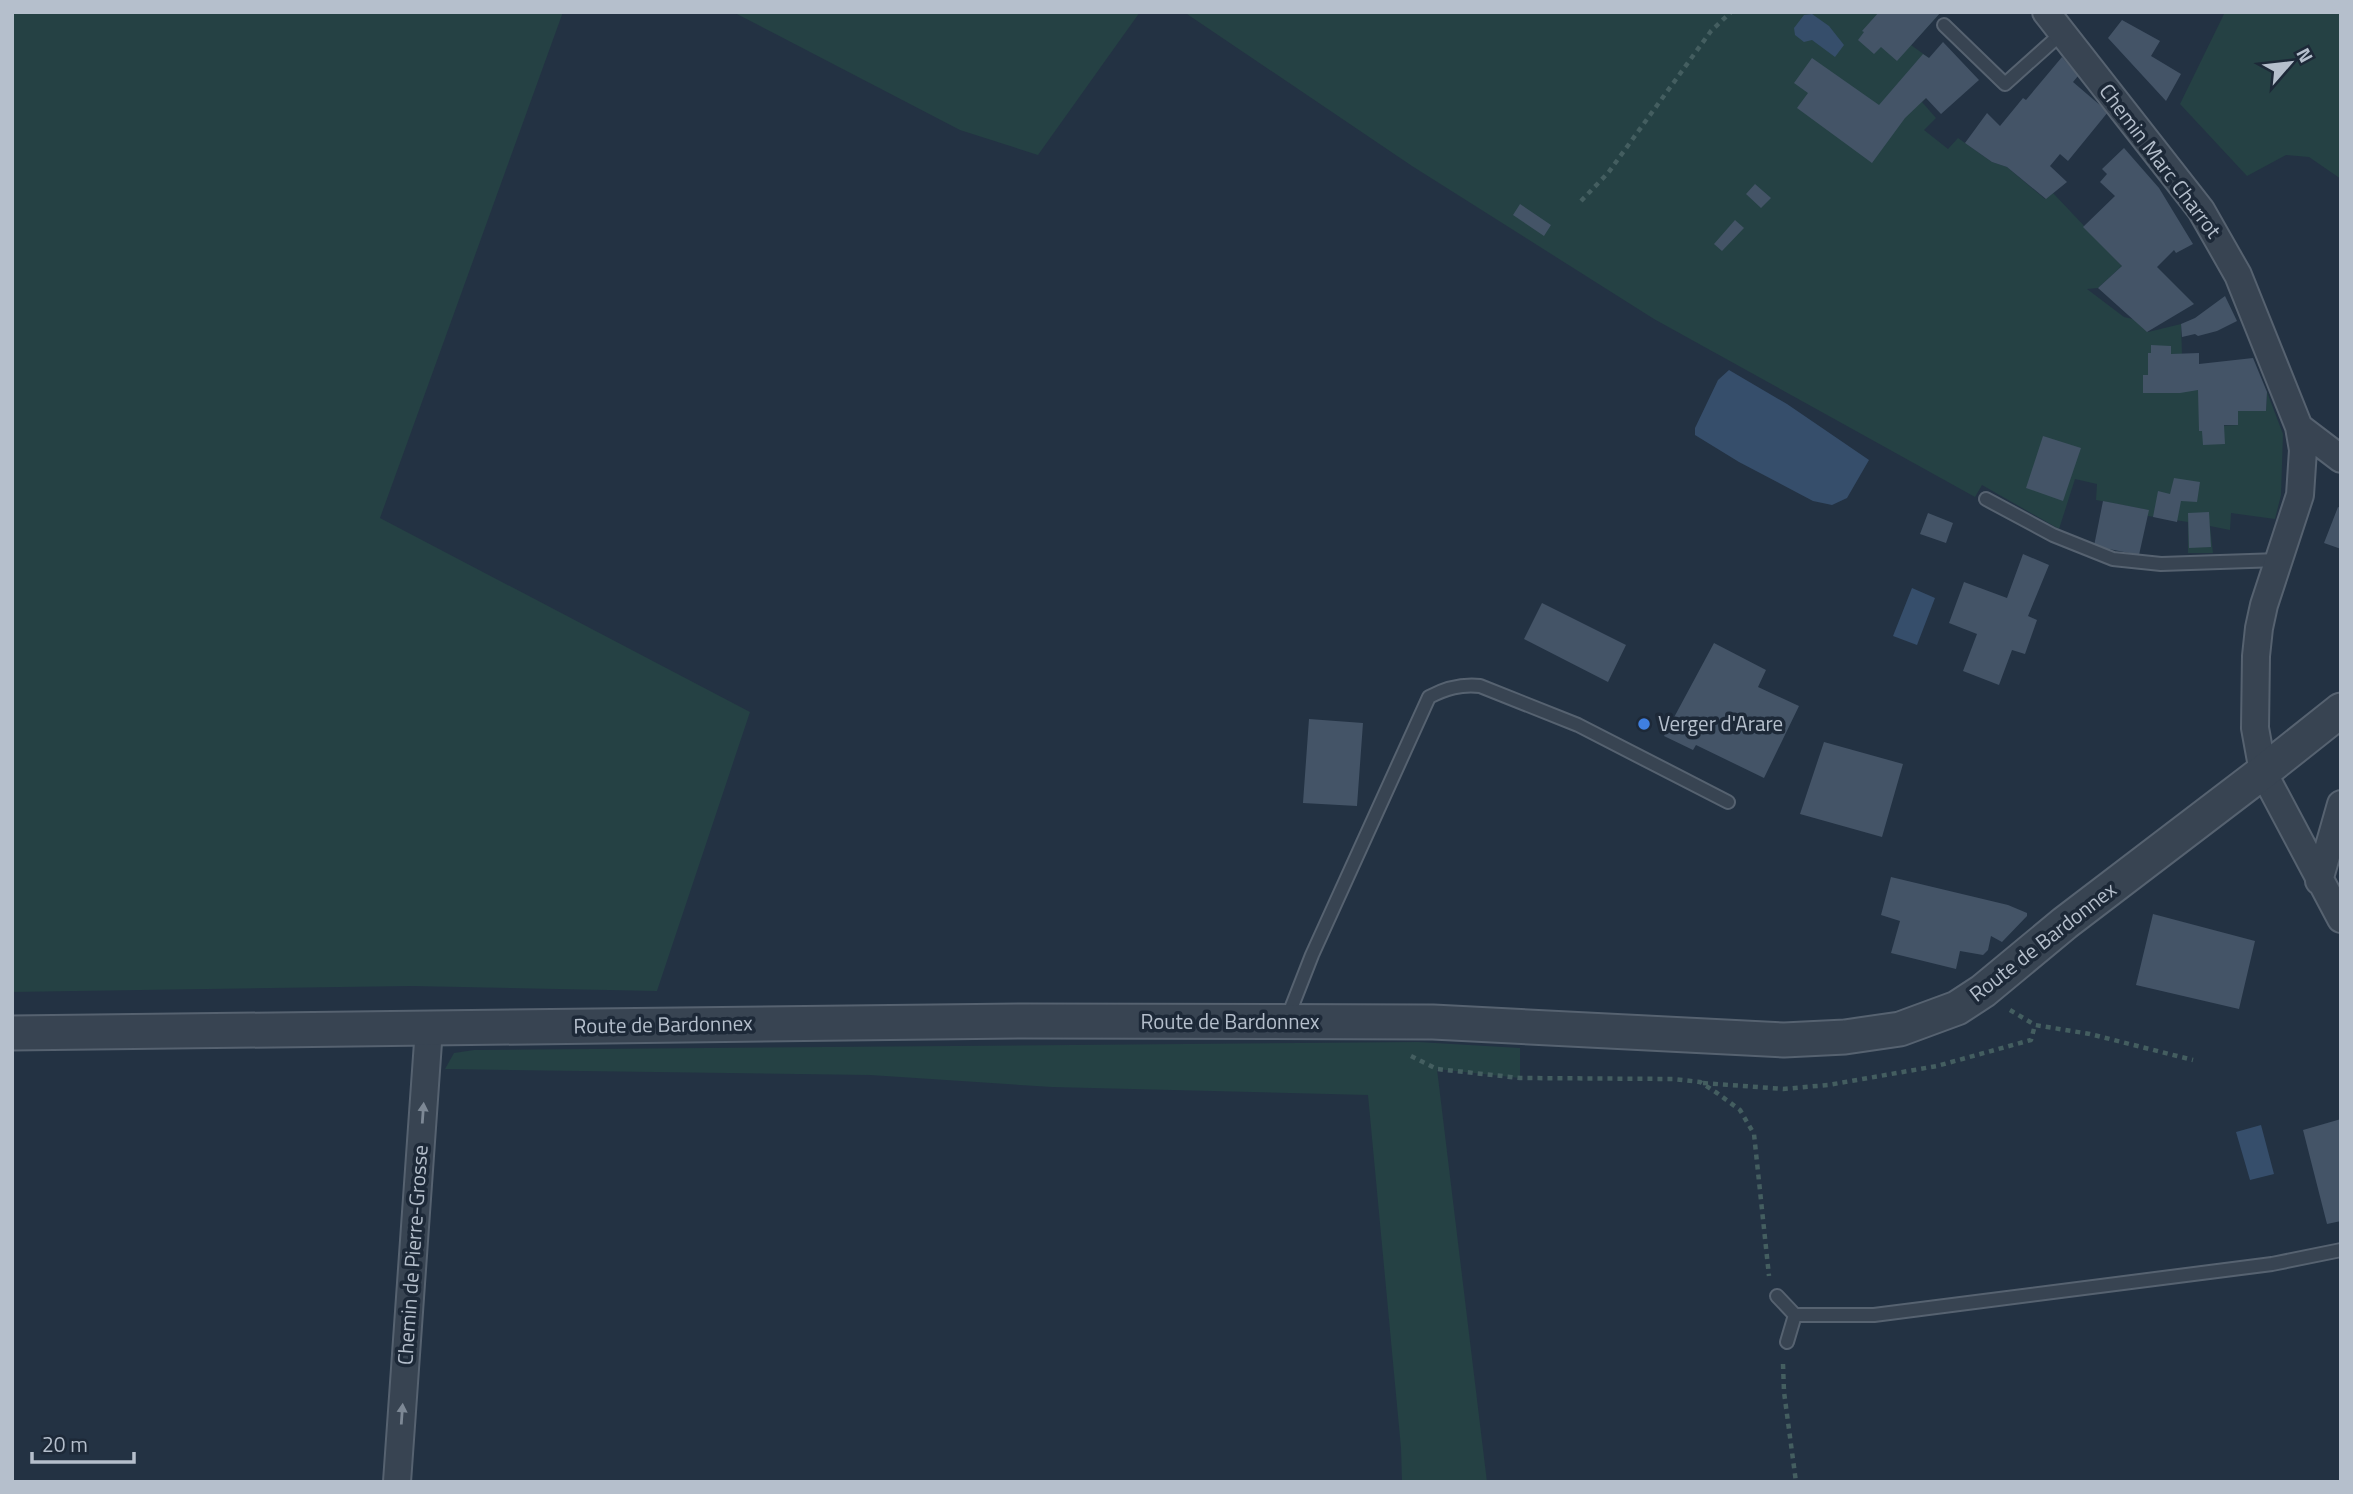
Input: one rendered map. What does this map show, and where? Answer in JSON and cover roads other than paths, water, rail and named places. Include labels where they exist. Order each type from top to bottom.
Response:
[{"type":"street","name":"Chemin Marc Charrot","points":[[2046,12],[2202,210],[2238,275],[2299,426],[2341,459]]},
{"type":"street","points":[[2299,426],[2303,450],[2300,495],[2264,605],[2256,656],[2255,728],[2263,772],[2341,919]]},
{"type":"street","name":"Route de Bardonnex","points":[[12,1034],[1025,1021],[1433,1022],[1771,1039],[1833,1037],[1900,1029],[1957,1008],[1983,991],[2065,923],[2341,710]]},
{"type":"street","points":[[2319,881],[2341,804]]},
{"type":"street","name":"Chemin de Pierre-Grosse","points":[[397,1482],[429,1028]]},
{"type":"lane","points":[[1944,25],[2004,84],[2062,33]]},
{"type":"lane","points":[[1986,499],[2053,535],[2113,559],[2161,564],[2279,560]]},
{"type":"lane","points":[[1285,1022],[1312,956],[1429,698],[1443,690],[1464,685],[1480,685],[1578,725],[1728,802]]},
{"type":"lane","points":[[1777,1296],[1795,1315],[1874,1315],[2272,1264],[2341,1250]]},
{"type":"lane","points":[[1787,1342],[1795,1315]]},
{"type":"water","points":[[1812,14],[1829,26],[1844,45],[1835,57],[1812,40],[1804,42],[1795,35],[1794,28],[1804,15]]},
{"type":"water","points":[[1729,370],[1787,404],[1869,460],[1847,498],[1832,505],[1813,501],[1695,435],[1695,428],[1718,380]]},
{"type":"water","points":[[1912,588],[1935,598],[1917,645],[1893,636]]},
{"type":"water","points":[[2261,1125],[2274,1174],[2250,1180],[2236,1132]]},
{"type":"place","name":"Verger d'Arare","points":[[1644,724]]}]
